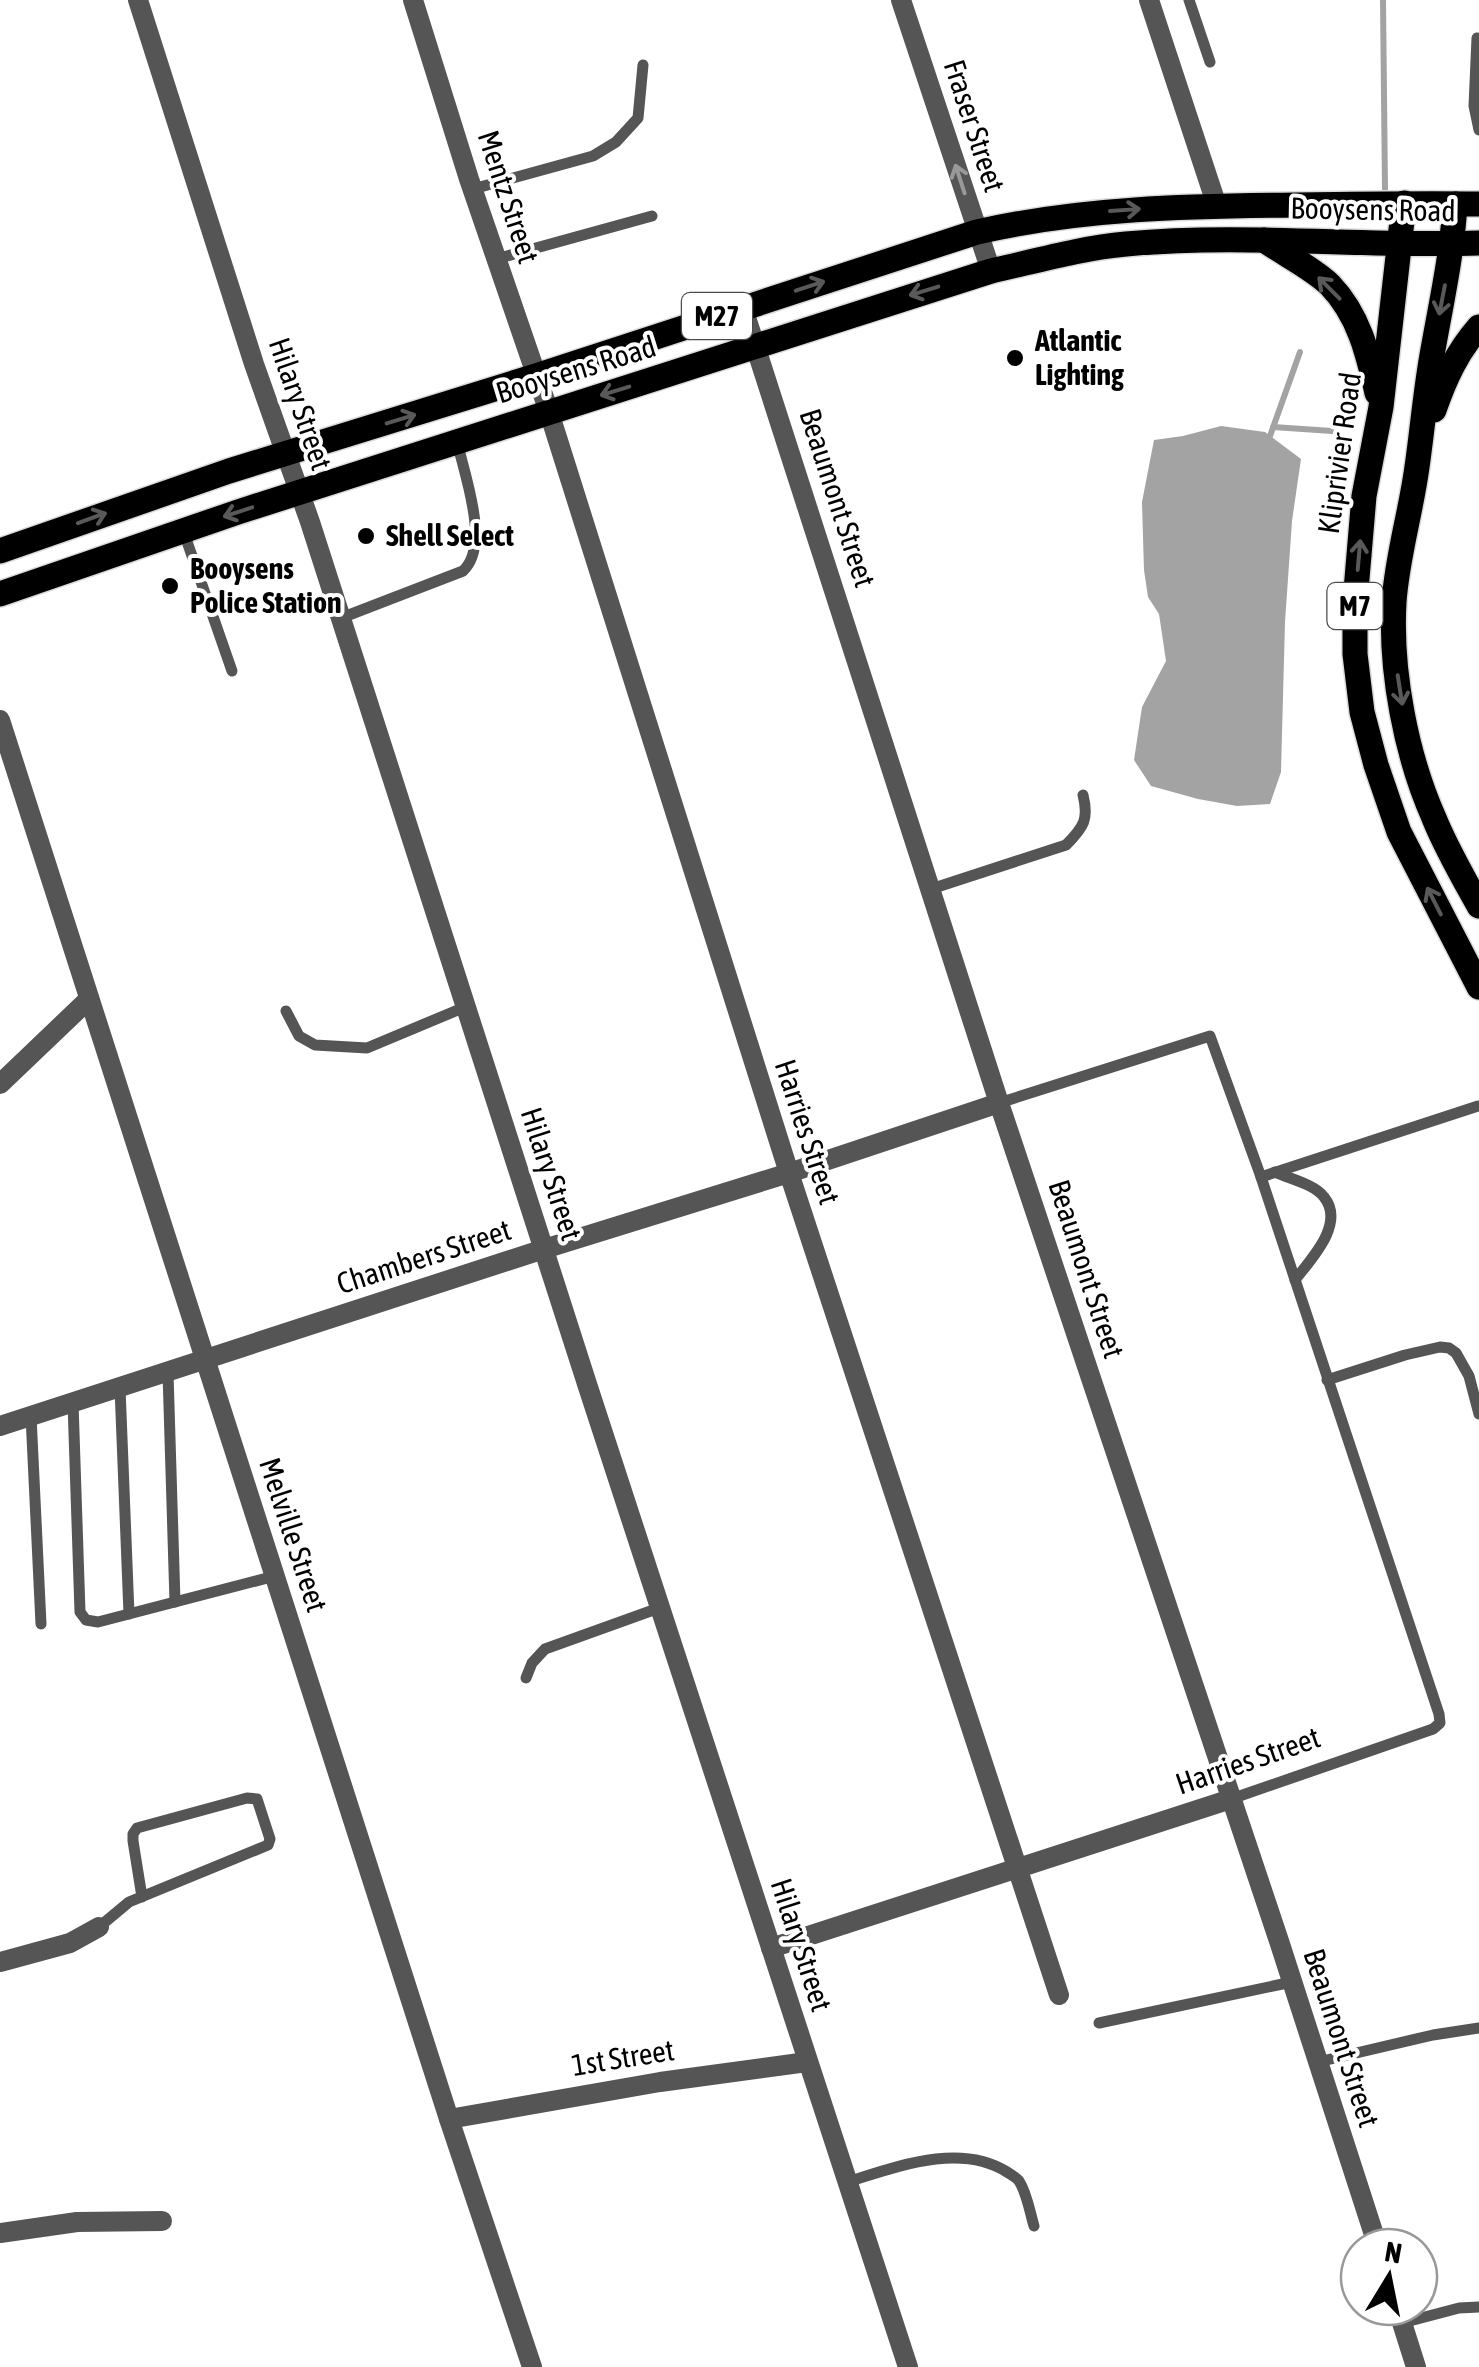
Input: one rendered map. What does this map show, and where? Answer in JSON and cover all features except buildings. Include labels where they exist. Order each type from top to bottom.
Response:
[{"type":"main road","name":"Kliprivier Road","points":[[1404,203],[1381,407],[1364,496],[1355,654],[1362,712],[1399,832],[1479,987]]},
{"type":"main road","name":"Booysens Road","points":[[0,552],[147,498],[977,232],[1093,212],[1216,206],[1467,204]]},
{"type":"main road","name":"M7","points":[[1467,204],[1466,244],[1422,414],[1418,466],[1394,602],[1394,641],[1410,748],[1424,794],[1479,906]]},
{"type":"main road","points":[[1264,240],[1329,284],[1355,318],[1381,407]]},
{"type":"main road","name":"Booysens Road","points":[[0,594],[456,441],[991,271],[1124,244],[1170,241],[1466,244]]},
{"type":"main road","points":[[1418,466],[1444,382],[1458,354],[1479,327]]},
{"type":"street","name":"Hilary Street","points":[[138,0],[908,2367]]},
{"type":"street","name":"Mentz Street","points":[[412,0],[549,412]]},
{"type":"street","name":"Fraser Street","points":[[901,0],[991,271]]},
{"type":"street","points":[[1152,1],[1216,206]]},
{"type":"street","name":"Beaumont Street","points":[[744,308],[999,1103],[1372,2227]]},
{"type":"street","name":"Harries Street","points":[[549,412],[789,1174],[1059,1995]]},
{"type":"street","name":"Melville Street","points":[[0,720],[532,2367]]},
{"type":"street","points":[[0,1084],[89,999]]},
{"type":"street","name":"Chambers Street","points":[[0,1426],[999,1103]]},
{"type":"street","name":"Harries Street","points":[[771,1948],[1230,1800]]},
{"type":"street","points":[[0,1962],[70,1942],[99,1927]]},
{"type":"street","name":"1st Street","points":[[449,2119],[660,2082],[807,2062]]},
{"type":"street","points":[[0,2233],[77,2222],[162,2221]]},
{"type":"street","points":[[1404,2327],[1416,2367]]},
{"type":"lane","points":[[1189,0],[1210,62]]},
{"type":"lane","points":[[1477,38],[1474,106],[1479,130]]},
{"type":"lane","points":[[473,189],[593,156],[616,142],[638,118],[643,65]]},
{"type":"lane","points":[[496,258],[652,216]]},
{"type":"lane","points":[[341,618],[464,572],[468,567],[476,522],[456,441]]},
{"type":"lane","points":[[183,530],[232,671]]},
{"type":"lane","points":[[931,889],[1066,845],[1088,814],[1083,794]]},
{"type":"lane","points":[[286,1011],[300,1036],[315,1045],[366,1048],[465,1008]]},
{"type":"lane","name":"Chambers Street","points":[[999,1103],[1210,1036],[1261,1176]]},
{"type":"lane","points":[[1478,1106],[1261,1176],[1327,1380],[1405,1355],[1440,1346],[1449,1348],[1468,1376],[1479,1414]]},
{"type":"lane","points":[[1275,1172],[1324,1197],[1331,1214],[1330,1229],[1295,1280]]},
{"type":"lane","points":[[168,1373],[176,1602]]},
{"type":"lane","name":"Harries Street","points":[[1230,1800],[1434,1729],[1440,1723],[1327,1380]]},
{"type":"lane","points":[[120,1388],[129,1614]]},
{"type":"lane","points":[[73,1403],[80,1612],[86,1620],[98,1622],[275,1576]]},
{"type":"lane","points":[[32,1416],[41,1624]]},
{"type":"lane","points":[[526,1678],[545,1649],[660,1608]]},
{"type":"lane","points":[[99,1927],[129,1902],[142,1897],[266,1847],[270,1840],[257,1799],[247,1798],[137,1828],[133,1840],[142,1897]]},
{"type":"lane","points":[[1099,2024],[1292,1982]]},
{"type":"lane","points":[[1318,2062],[1479,2028]]},
{"type":"lane","points":[[847,2182],[894,2167],[942,2159],[994,2164],[1018,2180],[1034,2226]]},
{"type":"lane","points":[[1439,2310],[1479,2307]]},
{"type":"shaded area","points":[[1221,426],[1265,432],[1301,459],[1285,622],[1281,772],[1270,804],[1237,806],[1151,786],[1134,760],[1142,707],[1166,661],[1159,614],[1148,597],[1144,570],[1142,502],[1154,440]]},
{"type":"waterway","points":[[1383,0],[1385,189]]},
{"type":"waterway","points":[[1270,436],[1300,352]]},
{"type":"waterway","points":[[1273,427],[1332,431]]},
{"type":"place","name":"Atlantic Lighting","points":[[1015,358]]},
{"type":"place","name":"Shell Select","points":[[366,536]]},
{"type":"place","name":"Booysens Police Station","points":[[170,586]]}]
